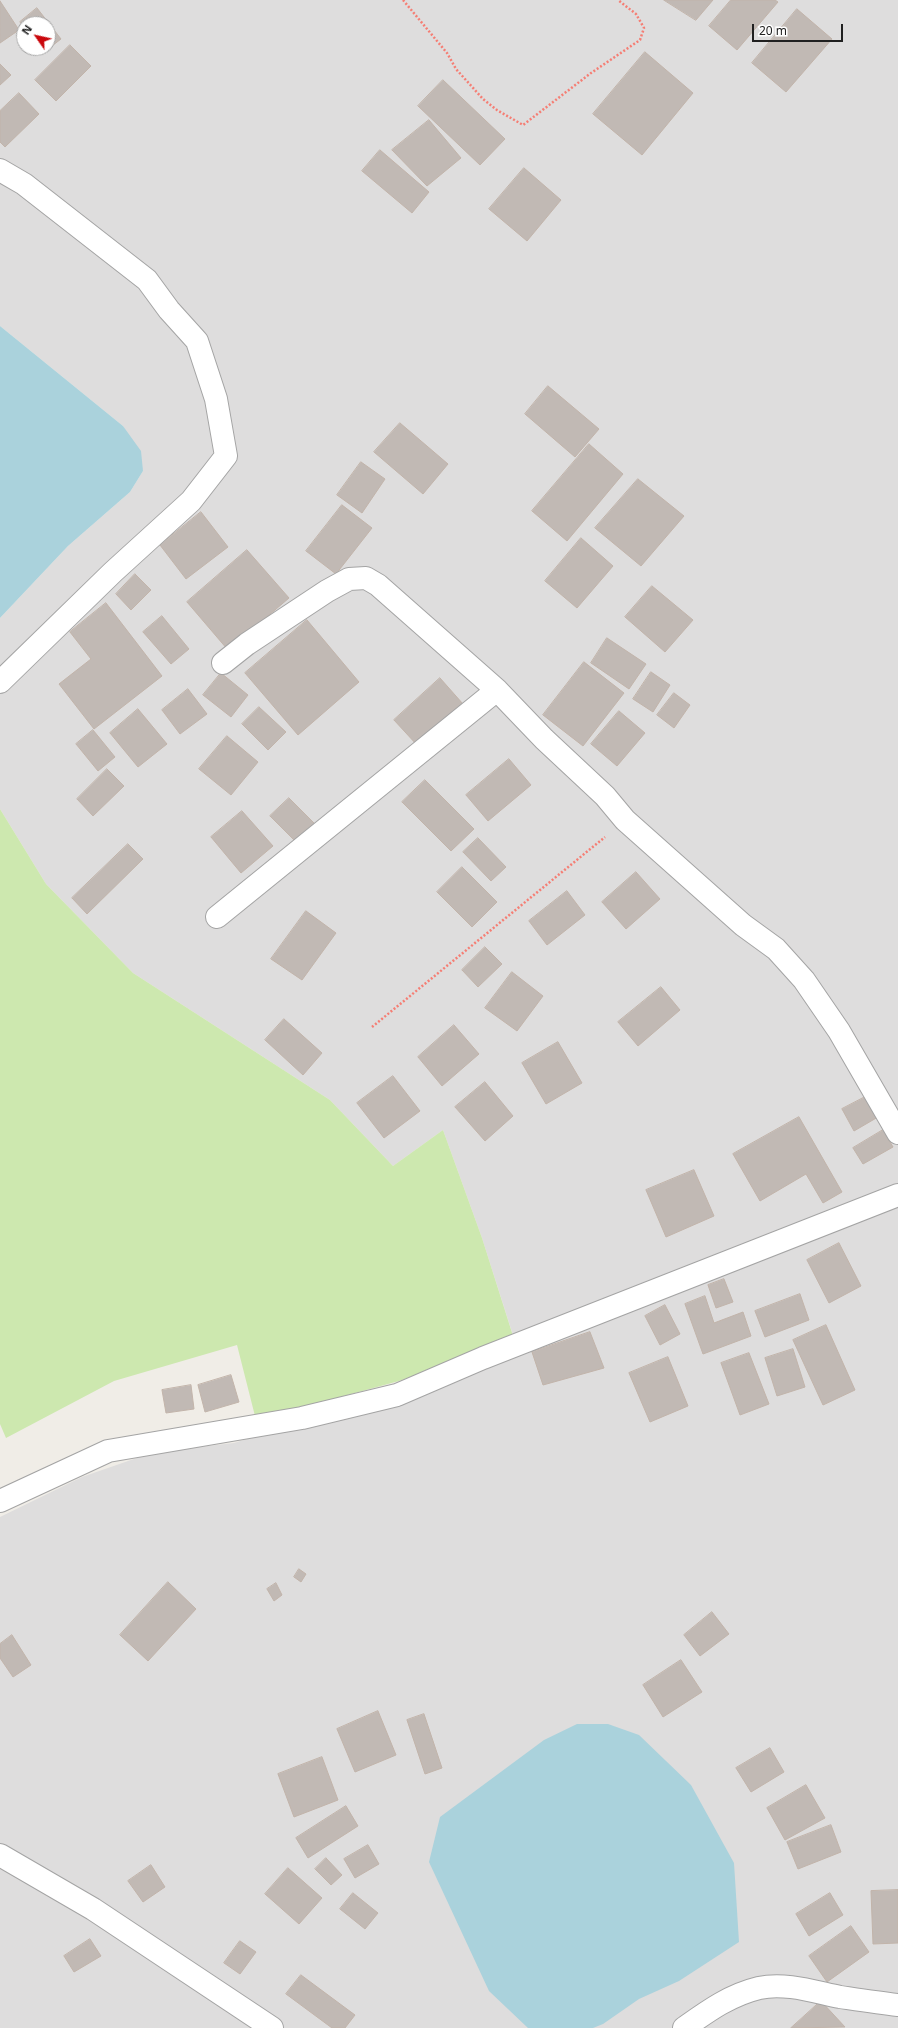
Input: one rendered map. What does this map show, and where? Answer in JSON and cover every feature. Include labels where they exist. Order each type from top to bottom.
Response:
[{"type":"street","points":[[0,170],[24,184],[147,280],[169,310],[196,341],[216,399],[226,456],[191,501],[107,577],[0,682]]},
{"type":"street","points":[[224,664],[247,644],[327,591],[349,579],[366,578],[378,585],[497,690],[544,739],[605,796],[625,820],[743,925],[776,949],[804,980],[839,1031],[898,1133]]},
{"type":"street","points":[[217,917],[497,690]]},
{"type":"street","points":[[0,1501],[108,1452],[302,1418],[397,1395],[483,1358],[898,1195]]},
{"type":"street","points":[[0,1855],[93,1909],[272,2028]]},
{"type":"street","points":[[684,2028],[716,2006],[735,1996],[760,1988],[783,1986],[865,2001],[898,2005]]},
{"type":"path","points":[[402,0],[447,53],[456,69],[483,99],[497,110],[523,124],[640,40],[644,28],[636,14],[618,0]]},
{"type":"path","points":[[372,1027],[625,820]]},
{"type":"shaded area","points":[[0,0],[898,0],[898,2028],[0,2028],[0,1517],[82,1477],[154,1452],[234,1443],[519,1354],[482,1238],[443,1130],[393,1166],[330,1100],[133,973],[46,884],[0,809],[0,618],[68,546],[130,492],[143,471],[123,426],[0,326]]},
{"type":"green space","points":[[0,809],[46,884],[133,973],[330,1100],[393,1166],[443,1130],[482,1238],[514,1339],[399,1381],[256,1420],[237,1345],[114,1381],[6,1438],[0,1424]]},
{"type":"water","points":[[0,326],[123,426],[141,451],[143,471],[130,492],[68,546],[0,618]]},
{"type":"water","points":[[577,1724],[608,1724],[639,1735],[691,1785],[734,1863],[739,1942],[679,1981],[639,1999],[603,2024],[593,2028],[528,2028],[489,1991],[429,1862],[440,1817],[544,1740]]},
{"type":"building","points":[[664,0],[713,0],[696,20]]},
{"type":"building","points":[[731,0],[775,0],[778,2],[737,50],[709,26]]},
{"type":"building","points":[[0,1],[16,25],[16,32],[0,43]]},
{"type":"building","points":[[37,8],[43,16],[27,16]]},
{"type":"building","points":[[797,9],[832,39],[786,92],[752,63]]},
{"type":"building","points":[[56,33],[61,39],[56,43]]},
{"type":"building","points":[[70,45],[91,66],[56,101],[35,80]]},
{"type":"building","points":[[645,52],[693,93],[642,155],[593,114]]},
{"type":"building","points":[[0,64],[11,75],[0,85]]},
{"type":"building","points":[[443,80],[505,139],[480,165],[418,106]]},
{"type":"building","points":[[19,93],[39,114],[5,147],[0,142],[0,111]]},
{"type":"building","points":[[429,120],[461,158],[427,186],[392,150]]},
{"type":"building","points":[[380,150],[429,192],[412,213],[362,171]]},
{"type":"building","points":[[524,168],[561,200],[527,241],[489,209]]},
{"type":"building","points":[[548,386],[599,429],[575,457],[525,414]]},
{"type":"building","points":[[400,423],[448,464],[423,494],[374,452]]},
{"type":"building","points":[[589,444],[623,474],[567,541],[532,511]]},
{"type":"building","points":[[361,462],[385,479],[362,513],[337,495]]},
{"type":"building","points":[[638,479],[684,516],[641,566],[595,528]]},
{"type":"building","points":[[342,505],[372,528],[336,574],[306,551]]},
{"type":"building","points":[[201,512],[228,547],[186,579],[160,545]]},
{"type":"building","points":[[581,538],[613,566],[577,608],[545,581]]},
{"type":"building","points":[[247,550],[289,598],[228,650],[187,602]]},
{"type":"building","points":[[135,574],[151,590],[131,610],[116,594]]},
{"type":"building","points":[[652,586],[693,620],[665,652],[625,617]]},
{"type":"building","points":[[106,603],[162,676],[94,729],[59,684],[91,659],[70,632]]},
{"type":"building","points":[[162,616],[189,649],[171,664],[143,632]]},
{"type":"building","points":[[307,620],[359,682],[298,735],[245,673]]},
{"type":"building","points":[[607,638],[646,664],[629,689],[591,663]]},
{"type":"building","points":[[584,662],[624,693],[583,746],[543,715]]},
{"type":"building","points":[[651,672],[670,685],[653,712],[633,699]]},
{"type":"building","points":[[221,673],[248,695],[231,717],[203,695]]},
{"type":"building","points":[[440,678],[463,704],[417,745],[394,720]]},
{"type":"building","points":[[188,689],[207,714],[180,734],[162,710]]},
{"type":"building","points":[[674,693],[690,705],[674,728],[657,715]]},
{"type":"building","points":[[259,707],[286,732],[268,750],[242,724]]},
{"type":"building","points":[[138,709],[167,744],[138,767],[110,733]]},
{"type":"building","points":[[619,711],[645,733],[617,766],[591,744]]},
{"type":"building","points":[[93,730],[115,757],[98,771],[76,744]]},
{"type":"building","points":[[227,736],[258,762],[231,795],[199,769]]},
{"type":"building","points":[[509,759],[531,785],[488,821],[466,795]]},
{"type":"building","points":[[107,769],[124,786],[93,816],[77,799]]},
{"type":"building","points":[[425,780],[474,829],[451,851],[402,802]]},
{"type":"building","points":[[289,798],[316,825],[298,844],[270,816]]},
{"type":"building","points":[[242,811],[273,846],[241,873],[211,837]]},
{"type":"building","points":[[478,838],[506,867],[491,881],[463,852]]},
{"type":"building","points":[[128,844],[143,859],[87,914],[72,898]]},
{"type":"building","points":[[462,867],[497,902],[472,927],[437,892]]},
{"type":"building","points":[[636,872],[660,899],[626,929],[602,902]]},
{"type":"building","points":[[567,891],[585,915],[547,945],[529,921]]},
{"type":"building","points":[[306,911],[336,933],[302,980],[271,959]]},
{"type":"building","points":[[485,947],[502,964],[478,987],[462,970]]},
{"type":"building","points":[[512,972],[543,996],[517,1031],[485,1008]]},
{"type":"building","points":[[661,987],[680,1010],[638,1046],[618,1022]]},
{"type":"building","points":[[284,1019],[322,1053],[303,1075],[265,1040]]},
{"type":"building","points":[[454,1025],[479,1054],[442,1086],[418,1057]]},
{"type":"building","points":[[558,1042],[582,1083],[546,1104],[522,1063]]},
{"type":"building","points":[[393,1076],[420,1111],[384,1138],[357,1103]]},
{"type":"building","points":[[485,1082],[513,1116],[485,1141],[455,1107]]},
{"type":"building","points":[[867,1096],[878,1117],[854,1131],[842,1109]]},
{"type":"building","points":[[799,1117],[842,1192],[823,1203],[806,1174],[760,1201],[733,1154]]},
{"type":"building","points":[[883,1130],[893,1147],[863,1164],[853,1148]]},
{"type":"building","points":[[694,1170],[714,1216],[666,1237],[646,1190]]},
{"type":"building","points":[[839,1243],[861,1286],[829,1303],[807,1260]]},
{"type":"building","points":[[724,1279],[733,1302],[716,1308],[708,1285]]},
{"type":"building","points":[[800,1294],[809,1320],[765,1337],[755,1311]]},
{"type":"building","points":[[705,1296],[714,1323],[743,1312],[751,1336],[703,1354],[685,1304]]},
{"type":"building","points":[[665,1305],[680,1334],[660,1345],[645,1316]]},
{"type":"building","points":[[826,1325],[855,1390],[823,1405],[793,1340]]},
{"type":"building","points":[[590,1332],[604,1368],[543,1385],[532,1352]]},
{"type":"building","points":[[793,1349],[805,1387],[777,1396],[765,1358]]},
{"type":"building","points":[[749,1353],[769,1404],[740,1415],[721,1363]]},
{"type":"building","points":[[668,1357],[688,1406],[650,1422],[629,1373]]},
{"type":"building","points":[[231,1375],[239,1402],[205,1412],[198,1385]]},
{"type":"building","points":[[191,1385],[194,1409],[166,1413],[162,1390]]},
{"type":"building","points":[[299,1569],[306,1574],[301,1582],[294,1577]]},
{"type":"building","points":[[168,1582],[196,1609],[148,1661],[120,1635]]},
{"type":"building","points":[[276,1583],[282,1595],[274,1601],[267,1589]]},
{"type":"building","points":[[712,1612],[729,1634],[700,1656],[684,1635]]},
{"type":"building","points":[[12,1635],[31,1665],[13,1677],[0,1658],[0,1644]]},
{"type":"building","points":[[681,1660],[702,1692],[663,1717],[643,1685]]},
{"type":"building","points":[[378,1711],[396,1755],[355,1772],[337,1729]]},
{"type":"building","points":[[424,1714],[442,1768],[425,1774],[407,1720]]},
{"type":"building","points":[[770,1748],[784,1772],[751,1792],[736,1768]]},
{"type":"building","points":[[322,1757],[338,1800],[294,1817],[278,1774]]},
{"type":"building","points":[[806,1785],[825,1818],[785,1840],[767,1808]]},
{"type":"building","points":[[346,1806],[358,1826],[308,1858],[296,1838]]},
{"type":"building","points":[[831,1825],[841,1852],[798,1869],[787,1842]]},
{"type":"building","points":[[368,1845],[379,1864],[355,1878],[344,1859]]},
{"type":"building","points":[[326,1858],[342,1875],[331,1885],[315,1869]]},
{"type":"building","points":[[151,1865],[165,1887],[143,1902],[128,1881]]},
{"type":"building","points":[[288,1868],[322,1898],[299,1924],[265,1894]]},
{"type":"building","points":[[898,1890],[898,1943],[873,1944],[871,1891]]},
{"type":"building","points":[[353,1893],[378,1913],[365,1929],[340,1909]]},
{"type":"building","points":[[830,1893],[843,1915],[809,1936],[796,1914]]},
{"type":"building","points":[[851,1926],[869,1952],[827,1982],[809,1956]]},
{"type":"building","points":[[90,1939],[101,1956],[74,1972],[64,1956]]},
{"type":"building","points":[[240,1941],[256,1952],[240,1974],[224,1963]]},
{"type":"building","points":[[301,1975],[355,2015],[345,2028],[332,2028],[286,1994]]},
{"type":"building","points":[[821,2001],[845,2027],[791,2028]]}]
